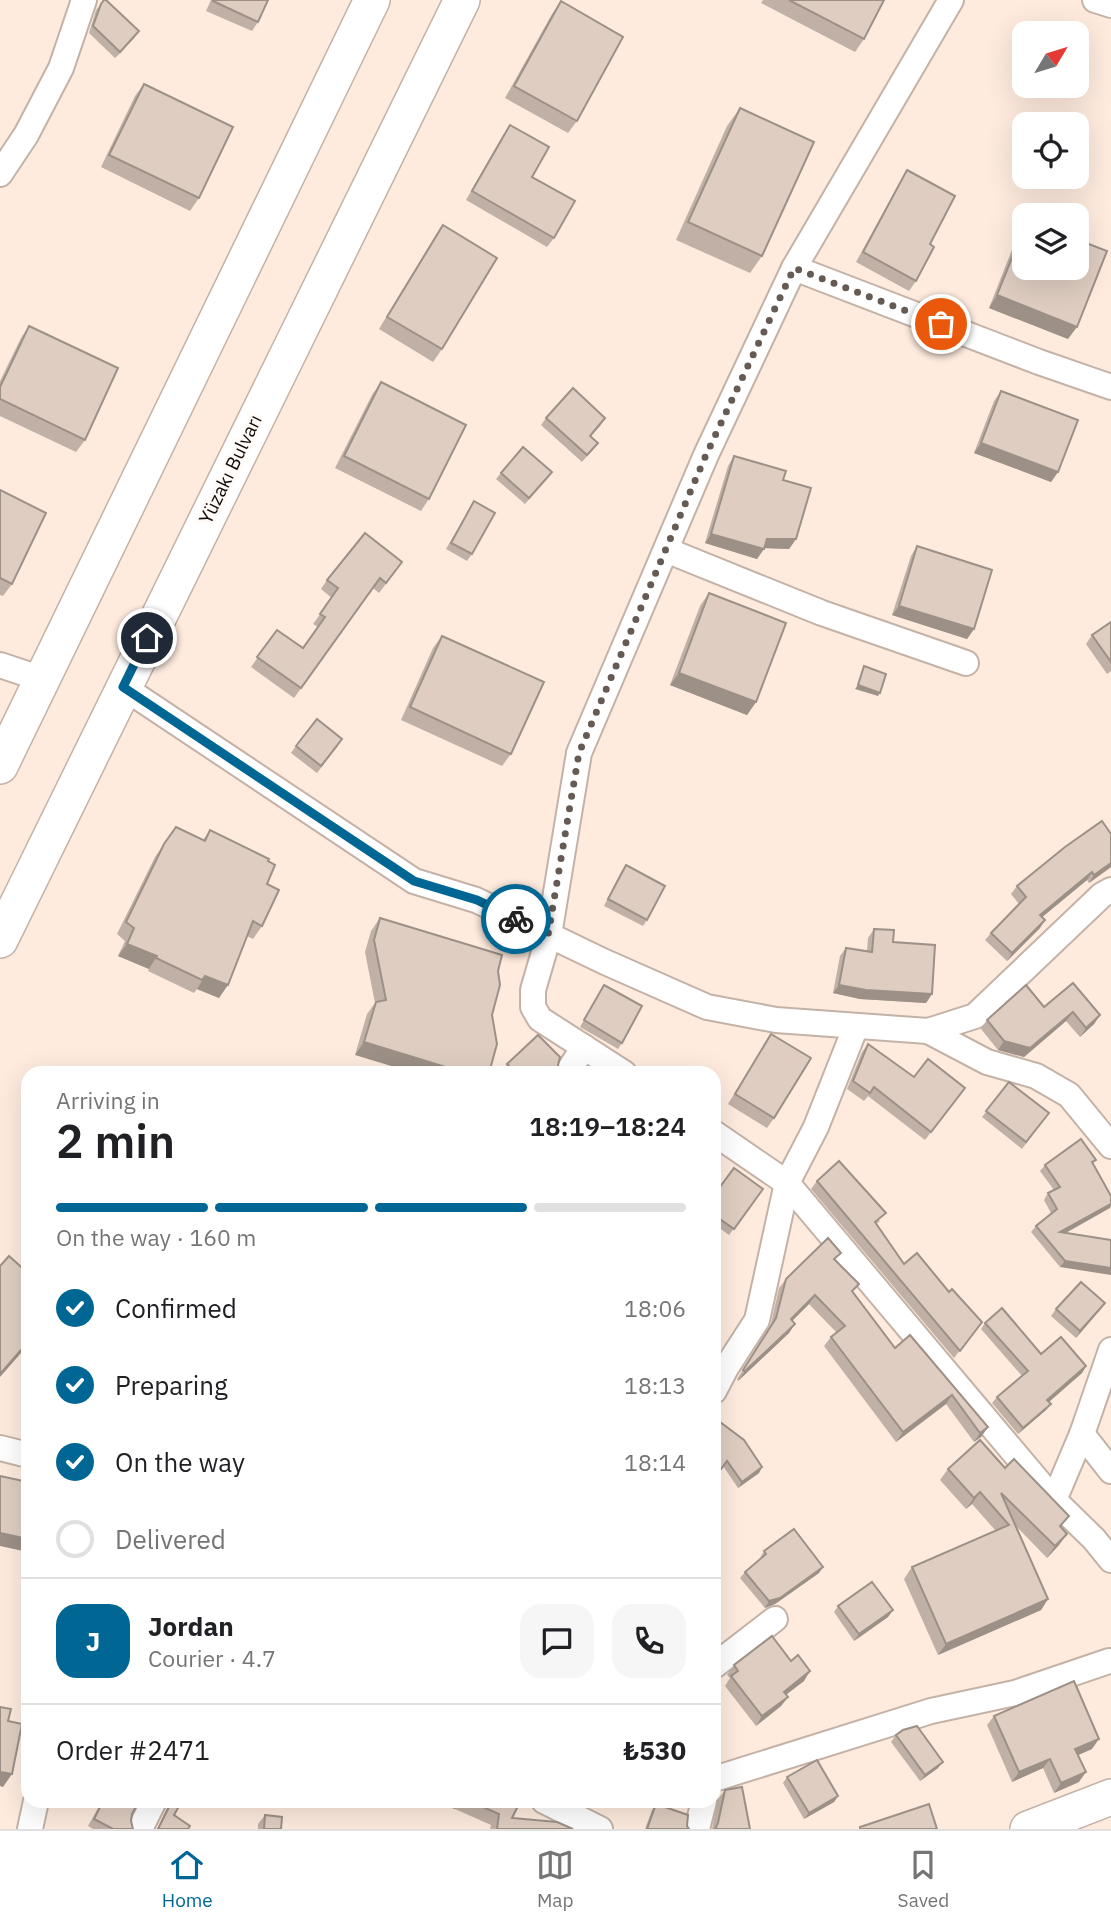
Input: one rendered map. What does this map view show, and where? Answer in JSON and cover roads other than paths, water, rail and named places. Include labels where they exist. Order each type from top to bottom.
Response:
[{"type":"main road","points":[[0,766],[372,0]]},
{"type":"main road","name":"Yüzakı Bulvarı","points":[[0,940],[462,0]]},
{"type":"main road","points":[[1028,1829],[1111,1797]]},
{"type":"street","points":[[0,174],[26,135],[61,68],[83,0]]},
{"type":"street","points":[[613,1066],[540,1019],[533,1007],[533,990],[548,935],[579,753],[706,455],[794,268],[951,0]]},
{"type":"street","points":[[1095,0],[1111,5]]},
{"type":"street","points":[[794,268],[1111,387]]},
{"type":"street","points":[[666,550],[822,613],[966,663]]},
{"type":"street","points":[[0,664],[42,679]]},
{"type":"street","points":[[123,687],[414,881],[477,900],[707,1007],[776,1020],[928,1031],[975,1016],[1102,895],[1111,890]]},
{"type":"street","points":[[721,1378],[757,1320],[787,1183],[816,1127],[856,1026]]},
{"type":"street","points":[[928,1031],[987,1062],[1035,1076],[1069,1095],[1111,1146]]},
{"type":"street","points":[[572,1066],[584,1047]]},
{"type":"street","points":[[721,1138],[787,1183],[1054,1500],[1111,1560]]},
{"type":"street","points":[[1054,1500],[1082,1434],[1111,1350]]},
{"type":"street","points":[[1082,1434],[1111,1471]]},
{"type":"street","points":[[0,1448],[21,1453]]},
{"type":"street","points":[[721,1661],[775,1619]]},
{"type":"street","points":[[721,1777],[932,1711],[1015,1693],[1111,1660]]},
{"type":"street","points":[[30,1829],[34,1808]]},
{"type":"street","points":[[140,1829],[150,1808]]},
{"type":"street","points":[[558,1808],[600,1829]]},
{"type":"street","points":[[697,1829],[702,1808]]}]
